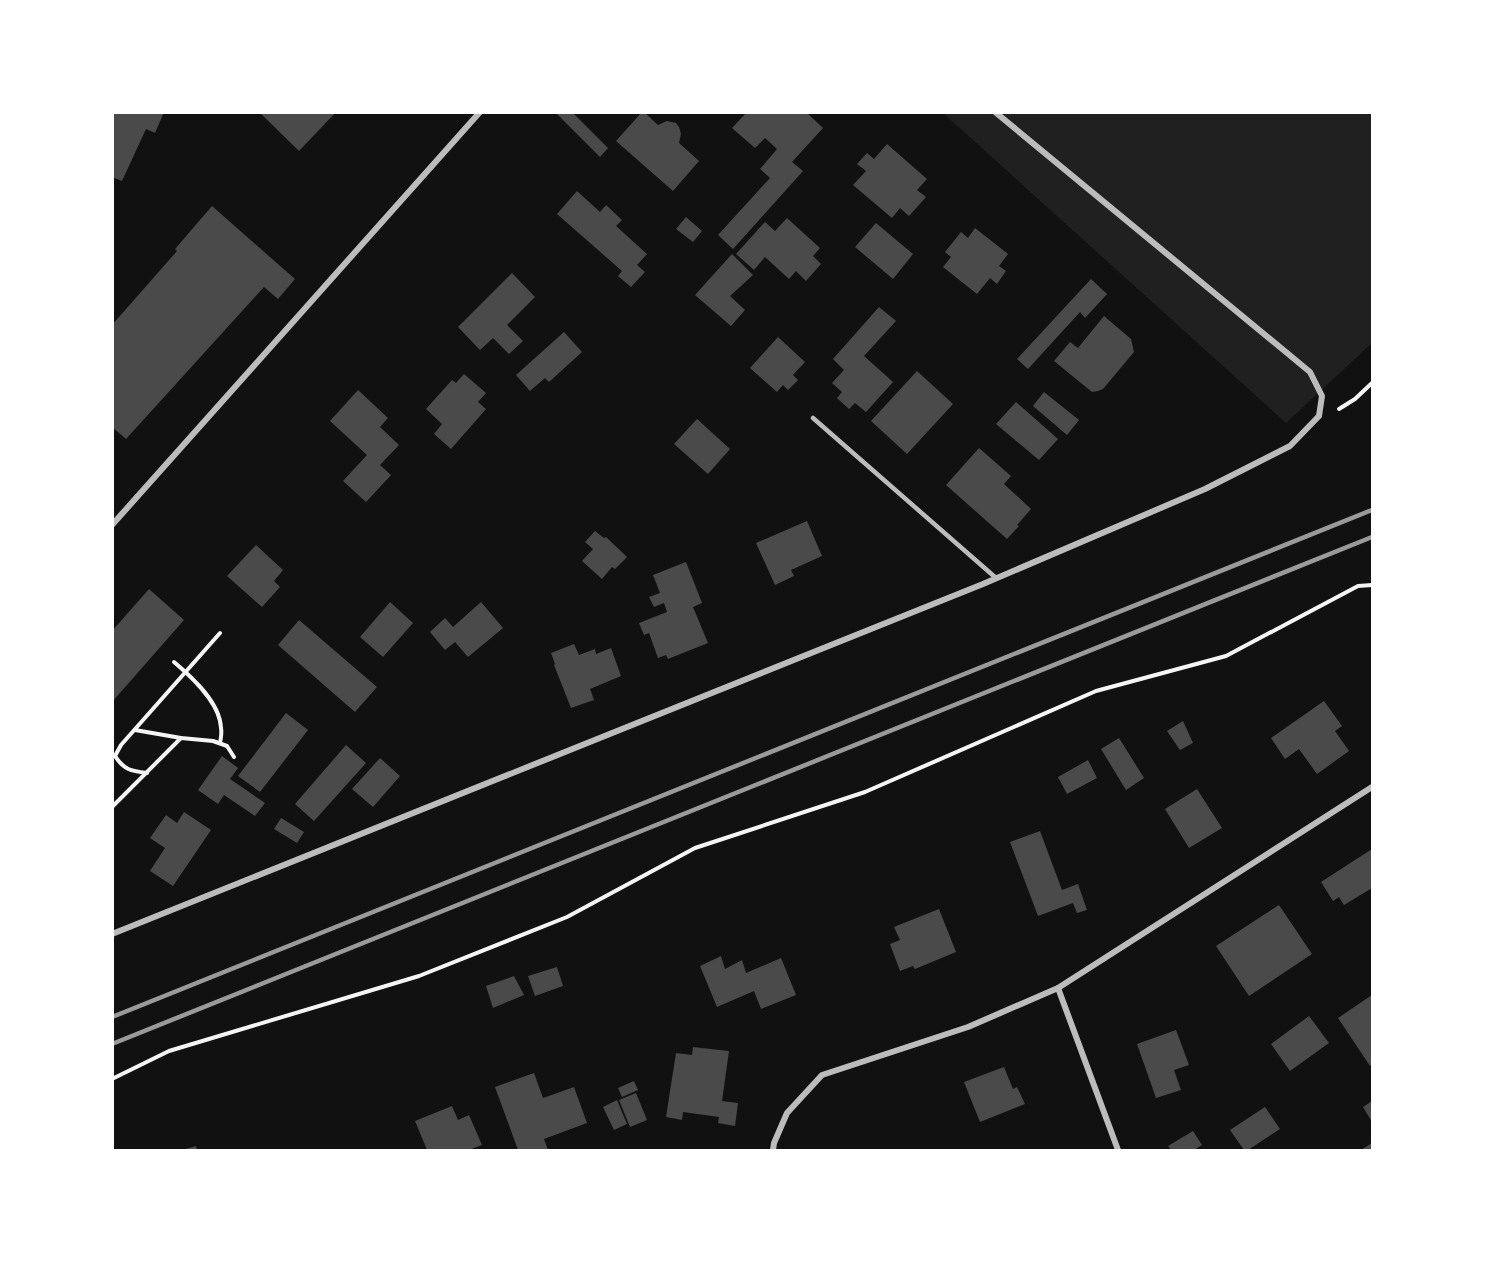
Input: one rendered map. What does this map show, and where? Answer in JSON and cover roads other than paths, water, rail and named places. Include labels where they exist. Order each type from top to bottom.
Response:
[{"type":"street","points":[[112,525],[480,112]]},
{"type":"street","points":[[112,934],[996,579],[1206,489],[1290,446],[1319,416],[1322,396],[1310,372],[995,112]]},
{"type":"street","points":[[773,1150],[787,1113],[822,1075],[968,1027],[1058,988],[1372,787]]},
{"type":"street","points":[[1058,988],[1118,1150]]},
{"type":"lane","points":[[813,418],[996,579]]},
{"type":"railway","points":[[112,1017],[1372,510]]},
{"type":"railway","points":[[112,1044],[1372,537]]}]
